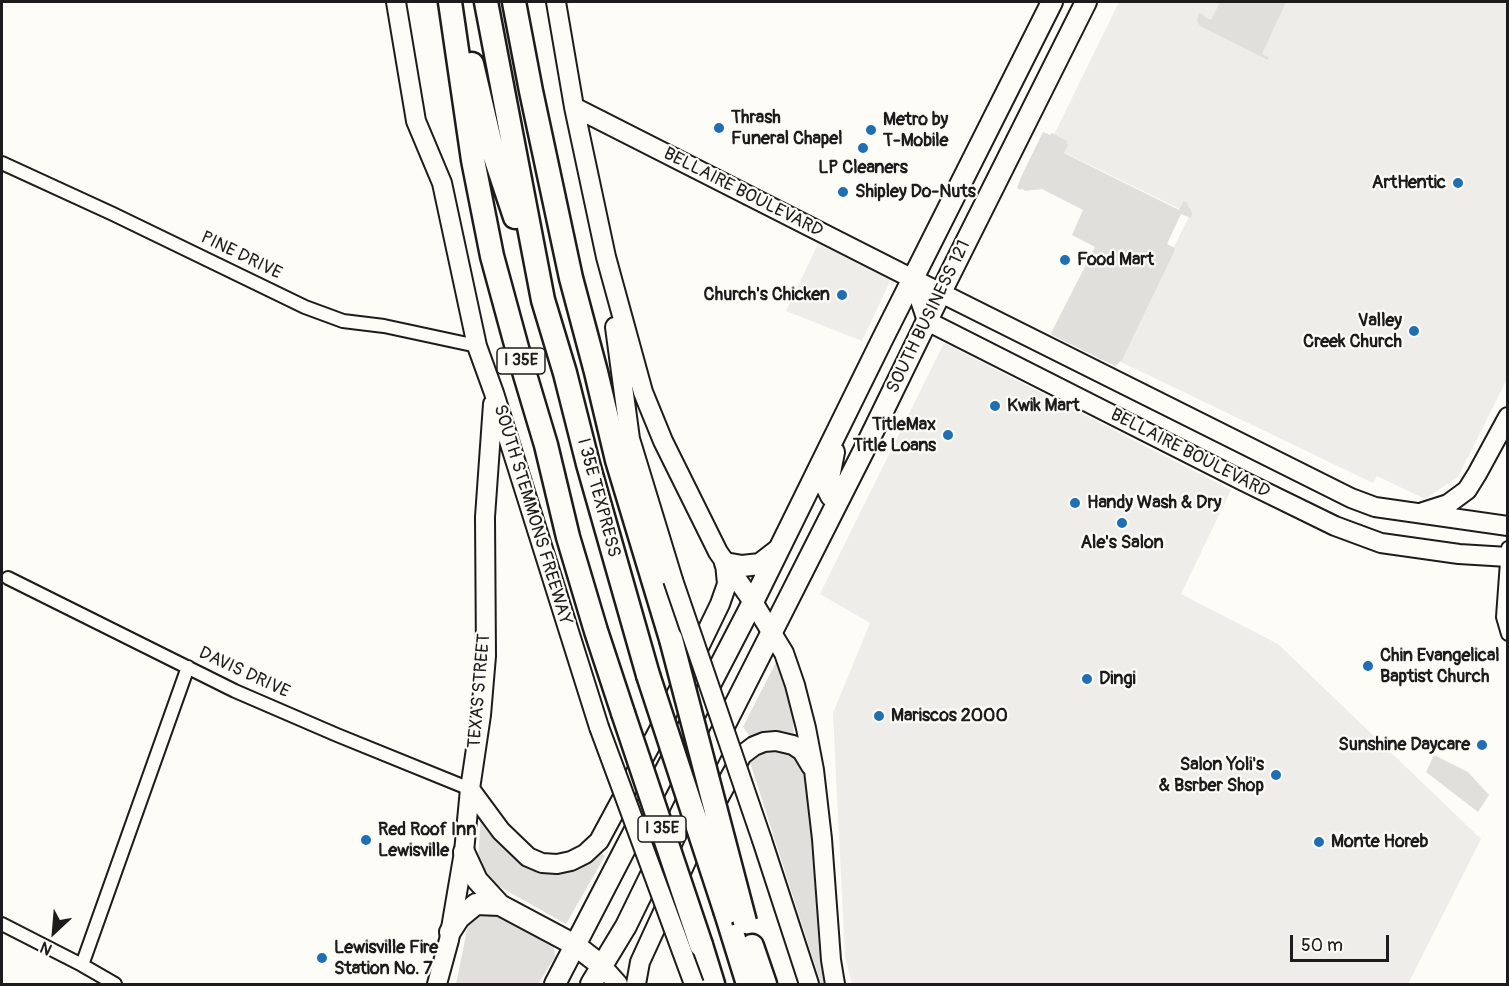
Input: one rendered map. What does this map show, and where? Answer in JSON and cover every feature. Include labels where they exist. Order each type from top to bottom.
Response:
[{"type":"highway","name":"SOUTH STEMMONS FREEWAY","points":[[450,2],[472,159],[492,256],[546,445],[571,548],[596,631],[713,984]]},
{"type":"highway","points":[[458,2],[491,145],[543,300]]},
{"type":"highway","name":"I 35E TEXPRESS","points":[[486,2],[543,300],[648,675],[735,917],[748,984]]},
{"type":"highway","points":[[514,2],[571,278],[616,460],[671,639],[735,917],[765,984]]},
{"type":"main road","points":[[556,2],[574,107],[606,257],[652,418],[718,552],[753,602],[784,653],[795,685],[814,770],[835,984]]},
{"type":"main road","name":"SOUTH BUSINESS 121","points":[[555,984],[753,602],[1052,2]]},
{"type":"main road","name":"SOUTH BUSINESS 121","points":[[591,984],[626,926],[1086,2]]},
{"type":"main road","name":"SOUTH STEMMONS FREEWAY","points":[[395,3],[416,121],[442,183],[477,346],[494,393],[599,727],[694,984]]},
{"type":"main road","name":"BELLAIRE BOULEVARD","points":[[574,107],[1351,498],[1375,507],[1508,526]]},
{"type":"main road","points":[[606,257],[630,439],[673,580],[809,984]]},
{"type":"main road","points":[[913,279],[927,321]]},
{"type":"main road","name":"BELLAIRE BOULEVARD","points":[[927,321],[1335,526],[1381,543],[1459,554],[1507,557]]},
{"type":"main road","name":"TEXAS STREET","points":[[437,984],[450,932],[464,852],[470,789],[481,715],[486,656],[485,518],[494,393]]},
{"type":"main road","points":[[1417,514],[1448,504],[1467,490],[1508,417]]},
{"type":"main road","points":[[838,429],[827,488],[838,500]]},
{"type":"main road","points":[[1243,481],[1259,452]]},
{"type":"main road","points":[[725,563],[742,566],[760,564],[778,550]]},
{"type":"main road","points":[[470,789],[501,831],[528,857],[557,864],[571,861],[585,854],[599,841],[661,726],[720,604],[727,584],[725,563]]},
{"type":"main road","points":[[636,984],[640,962],[696,840],[742,755],[764,742],[784,742],[802,750],[814,770]]},
{"type":"main road","points":[[464,852],[477,880],[500,905],[575,945],[602,966],[618,984]]},
{"type":"main road","points":[[450,932],[459,918],[476,904],[500,905]]},
{"type":"street","name":"PINE DRIVE","points":[[2,162],[305,307],[343,321],[384,326],[477,346]]},
{"type":"street","points":[[1508,548],[1503,617],[1508,634]]},
{"type":"street","name":"DAVIS DRIVE","points":[[8,578],[235,691],[470,789]]},
{"type":"street","points":[[82,965],[188,667]]},
{"type":"street","points":[[2,924],[115,984]]},
{"type":"shaded area","points":[[1119,2],[1507,2],[1507,379],[1458,477],[1425,499],[1377,476],[1373,483],[1119,361],[1190,214],[1049,145]]},
{"type":"shaded area","points":[[1220,2],[1286,2],[1262,54],[1269,58],[1268,60],[1200,26],[1197,21],[1199,13],[1211,20]]},
{"type":"shaded area","points":[[1043,132],[1050,135],[1052,133],[1067,141],[1068,145],[1064,153],[1179,210],[1184,201],[1192,213],[1191,218],[1181,214],[1167,244],[1175,248],[1173,254],[1122,360],[1115,366],[1051,333],[1095,247],[1072,235],[1083,210],[1042,189],[1024,191],[1017,188]]},
{"type":"shaded area","points":[[818,244],[891,279],[862,341],[786,311]]},
{"type":"shaded area","points":[[944,343],[1231,490],[1181,594],[1278,644],[1481,839],[1408,984],[852,984],[845,957],[833,713],[870,623],[820,594]]},
{"type":"shaded area","points":[[776,662],[792,708],[794,734],[781,731],[763,732],[751,738],[743,727]]},
{"type":"shaded area","points":[[780,746],[800,756],[808,798],[816,868],[819,933],[826,984],[821,984],[750,762],[761,750]]},
{"type":"shaded area","points":[[1434,755],[1468,772],[1489,795],[1478,812],[1426,772]]},
{"type":"shaded area","points":[[481,814],[543,870],[573,872],[602,854],[605,856],[566,924],[493,883],[478,860]]},
{"type":"shaded area","points":[[487,908],[542,933],[554,947],[555,957],[538,984],[456,984],[470,915]]},
{"type":"place","name":"Thrash Funeral Chapel","points":[[719,128]]},
{"type":"place","name":"Metro by T-Mobile","points":[[871,130]]},
{"type":"place","name":"LP Cleaners","points":[[863,148]]},
{"type":"place","name":"ArtHentic","points":[[1458,183]]},
{"type":"place","name":"Shipley Do-Nuts","points":[[843,192]]},
{"type":"place","name":"Food Mart","points":[[1065,260]]},
{"type":"place","name":"Church's Chicken","points":[[842,295]]},
{"type":"place","name":"Valley Creek Church","points":[[1414,331]]},
{"type":"place","name":"Kwik Mart","points":[[995,406]]},
{"type":"place","name":"TitleMax Title Loans","points":[[948,435]]},
{"type":"place","name":"Handy Wash & Dry","points":[[1075,503]]},
{"type":"place","name":"Ale's Salon","points":[[1122,523]]},
{"type":"place","name":"Chin Evangelical Baptist Church","points":[[1368,666]]},
{"type":"place","name":"Dingi","points":[[1087,679]]},
{"type":"place","name":"Mariscos 2000","points":[[879,716]]},
{"type":"place","name":"Sunshine Daycare","points":[[1482,745]]},
{"type":"place","name":"Salon Yoli's & Bsrber Shop","points":[[1276,775]]},
{"type":"place","name":"Red Roof Inn Lewisville","points":[[366,840]]},
{"type":"place","name":"Monte Horeb","points":[[1319,842]]},
{"type":"place","name":"Lewisville Fire Station No. 7","points":[[322,958]]}]
